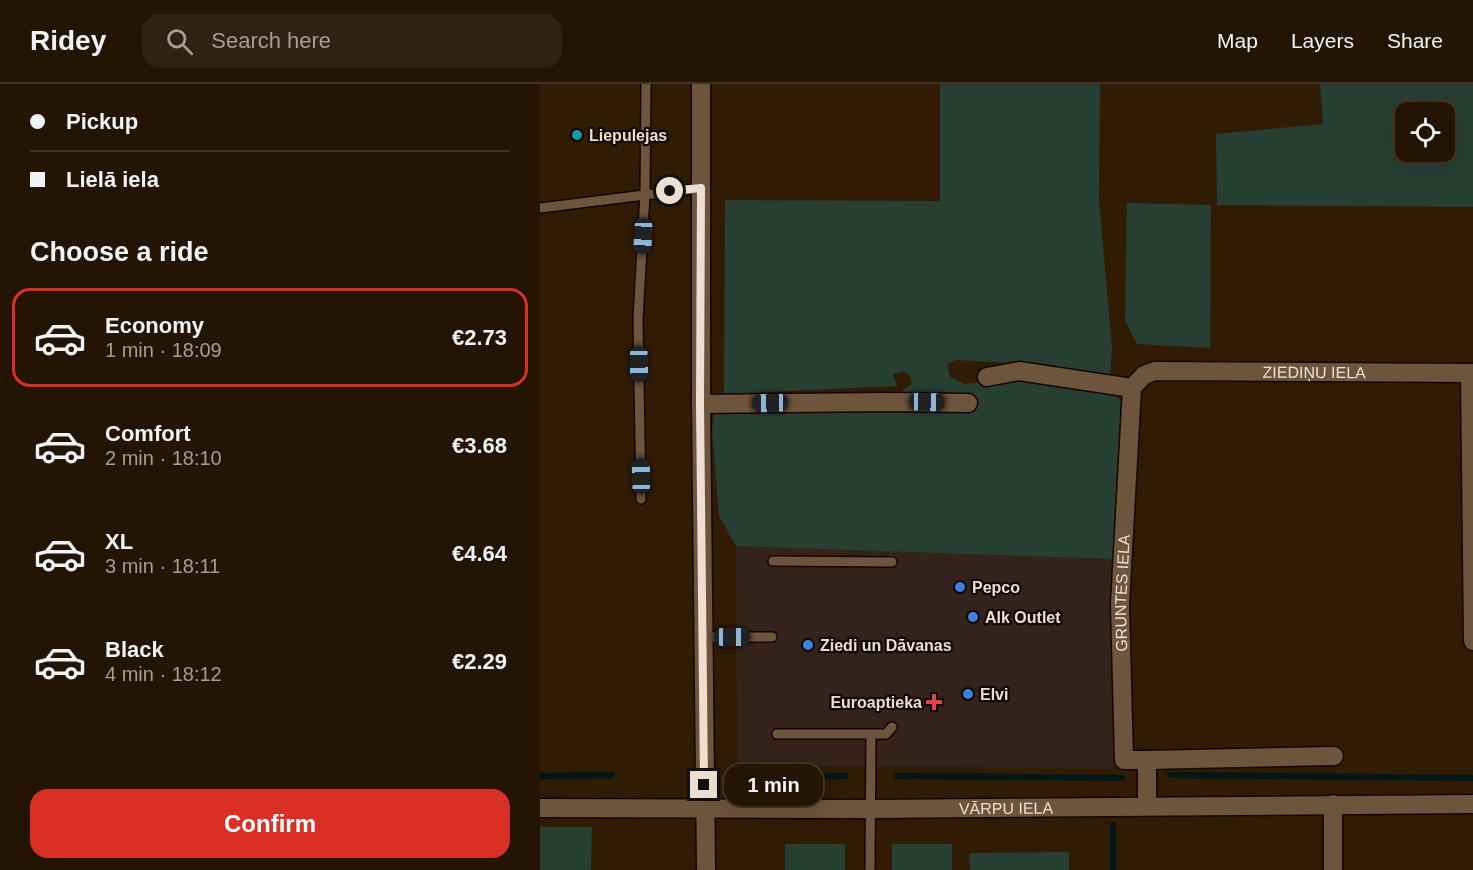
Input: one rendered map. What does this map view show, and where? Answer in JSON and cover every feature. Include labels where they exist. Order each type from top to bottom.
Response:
[{"type":"street","points":[[701,84],[700,404],[706,870]]},
{"type":"street","points":[[987,377],[1019,371],[1132,388]]},
{"type":"street","name":"ZIEDIŅU IELA","points":[[1132,388],[1144,375],[1155,371],[1472,373]]},
{"type":"street","points":[[1472,373],[1473,641]]},
{"type":"street","name":"GRUNTES IELA","points":[[1132,388],[1120,603],[1124,760],[1147,760]]},
{"type":"street","points":[[700,404],[968,403]]},
{"type":"street","points":[[1147,806],[1147,760],[1334,756]]},
{"type":"street","points":[[1333,804],[1334,870]]},
{"type":"street","name":"VĀRPU IELA","points":[[540,808],[870,809],[1473,804]]},
{"type":"lane","points":[[641,499],[638,319],[645,194],[646,84]]},
{"type":"lane","points":[[540,208],[701,188]]},
{"type":"lane","points":[[773,561],[892,562]]},
{"type":"lane","points":[[702,637],[772,637]]},
{"type":"lane","points":[[777,734],[886,734],[892,727]]},
{"type":"lane","points":[[870,870],[871,734]]},
{"type":"shaded area","points":[[736,546],[1113,559],[1111,612],[1133,761],[1118,767],[1095,768],[737,764]]},
{"type":"green space","points":[[940,84],[1100,84],[1099,199],[1112,349],[1110,375],[1032,364],[956,360],[947,364],[950,377],[964,384],[1012,379],[1114,394],[1121,401],[1113,559],[736,546],[719,516],[712,430],[714,414],[734,409],[900,404],[902,391],[912,384],[910,375],[904,372],[893,374],[897,386],[724,394],[725,200],[940,201]]},
{"type":"green space","points":[[1320,84],[1473,84],[1473,207],[1217,205],[1216,134],[1323,124]]},
{"type":"green space","points":[[1127,203],[1211,205],[1210,348],[1137,344],[1125,320]]},
{"type":"green space","points":[[540,827],[592,827],[591,870],[540,870]]},
{"type":"green space","points":[[785,844],[845,844],[845,870],[785,870]]},
{"type":"green space","points":[[892,844],[952,844],[952,870],[892,870]]},
{"type":"green space","points":[[1069,852],[1069,870],[970,870],[969,853]]},
{"type":"waterway","points":[[540,776],[611,775]]},
{"type":"waterway","points":[[1170,775],[1473,778]]},
{"type":"waterway","points":[[732,778],[846,776]]},
{"type":"waterway","points":[[897,776],[1122,778]]},
{"type":"waterway","points":[[1113,825],[1113,870]]},
{"type":"place","name":"Liepulejas","points":[[577,135]]},
{"type":"place","name":"Pepco","points":[[960,587]]},
{"type":"place","name":"Alk Outlet","points":[[973,617]]},
{"type":"place","name":"Ziedi un Dāvanas","points":[[808,645]]},
{"type":"place","name":"Elvi","points":[[968,694]]},
{"type":"place","name":"Euroaptieka","points":[[934,702]]},
{"type":"route","points":[[670,191],[701,188],[700,404],[704,785]]}]
